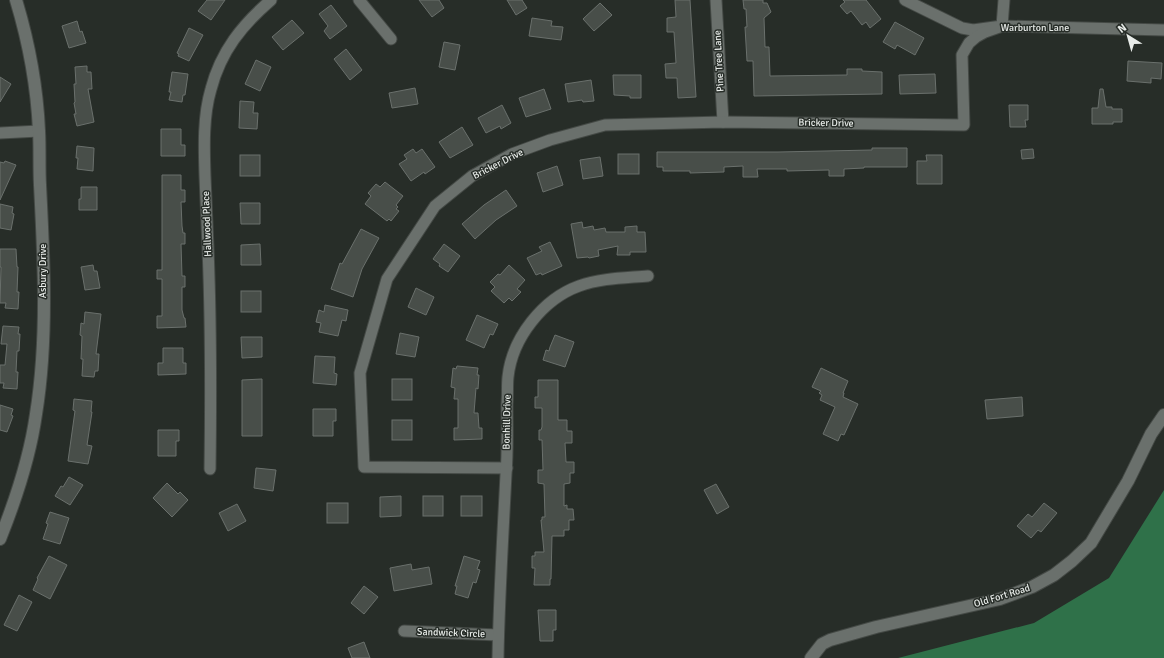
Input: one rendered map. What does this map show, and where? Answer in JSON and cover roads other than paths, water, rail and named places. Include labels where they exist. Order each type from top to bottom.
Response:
[{"type":"street","name":"Asbury Drive","points":[[0,539],[10,514],[32,437],[42,362],[43,244],[39,131],[34,76],[28,44],[16,0]]},
{"type":"street","name":"Hallwood Place","points":[[210,469],[211,327],[204,147],[206,114],[210,89],[219,66],[232,42],[243,26],[271,0]]},
{"type":"street","points":[[359,0],[391,39]]},
{"type":"street","name":"Pine Tree Lane","points":[[716,0],[723,122]]},
{"type":"street","points":[[905,0],[962,28],[973,30],[1002,26],[1004,0]]},
{"type":"street","name":"Warburton Lane","points":[[964,125],[962,55],[969,43],[985,32],[1002,26],[1164,30]]},
{"type":"street","name":"Bricker Drive","points":[[507,468],[364,467],[360,373],[387,279],[435,206],[472,176],[512,154],[550,140],[605,125],[723,122],[964,125]]},
{"type":"street","points":[[0,133],[39,131]]},
{"type":"street","name":"Bonhill Drive","points":[[498,658],[507,468],[508,376],[513,354],[521,337],[532,320],[561,295],[579,286],[601,281],[648,276]]},
{"type":"street","name":"Old Fort Road","points":[[810,658],[822,644],[830,640],[876,627],[1000,599],[1032,587],[1054,575],[1091,543],[1128,481],[1151,434],[1164,415]]},
{"type":"street","name":"Sandwick Circle","points":[[404,631],[498,634]]}]
